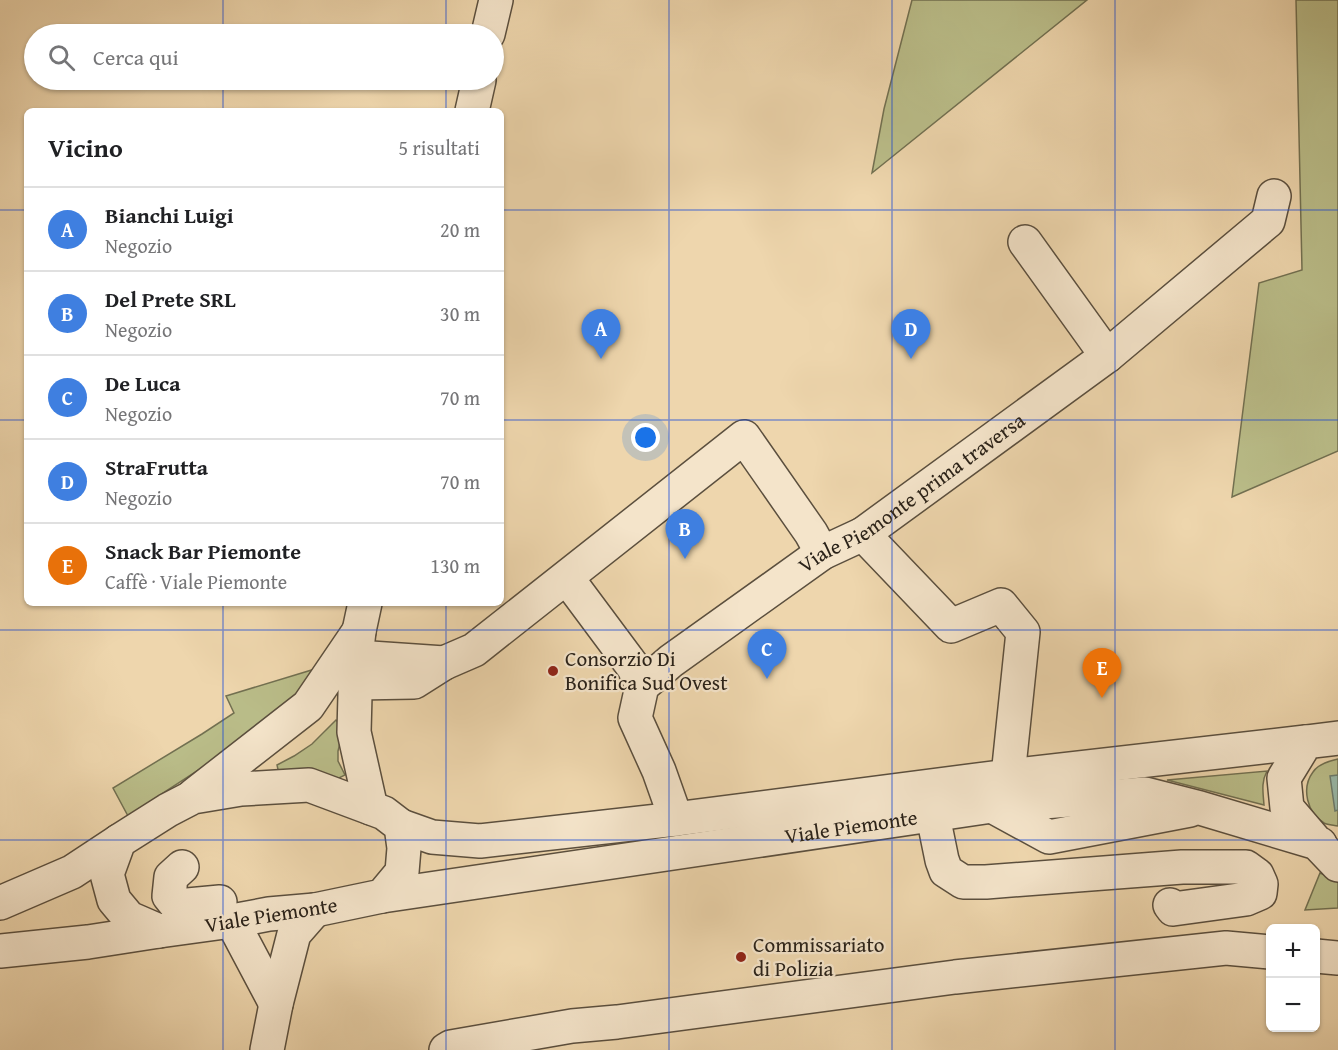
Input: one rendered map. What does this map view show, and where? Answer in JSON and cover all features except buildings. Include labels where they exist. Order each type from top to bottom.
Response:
[{"type":"street","points":[[490,24],[496,0]]},
{"type":"street","points":[[473,108],[477,90]]},
{"type":"street","name":"Viale Piemonte prima traversa","points":[[638,677],[671,661],[816,543],[863,534],[1107,356],[1268,221],[1274,196]]},
{"type":"street","points":[[1025,242],[1107,356]]},
{"type":"street","points":[[359,644],[414,682],[444,663],[474,650],[744,437],[816,543]]},
{"type":"street","points":[[863,534],[951,626],[1001,605],[1023,632],[1008,776]]},
{"type":"street","points":[[567,578],[638,677],[635,718],[659,771],[676,819]]},
{"type":"street","points":[[193,797],[308,706],[359,644]]},
{"type":"street","points":[[359,644],[354,732],[371,808]]},
{"type":"street","name":"Viale Piemonte","points":[[0,903],[72,872],[168,810],[193,797],[241,789],[309,785],[384,813],[401,826],[432,837],[480,841],[1338,738]]},
{"type":"street","name":"Viale Piemonte","points":[[1306,742],[1284,778],[1287,808],[1331,852]]},
{"type":"street","name":"Viale Piemonte","points":[[0,951],[88,942],[269,914],[315,910],[382,896],[992,807],[1145,794],[1200,808],[1331,852]]},
{"type":"street","points":[[933,816],[946,871],[963,882],[1182,867],[1246,867],[1257,875],[1261,884],[1260,892],[1246,899],[1173,909],[1170,905]]},
{"type":"street","points":[[382,896],[402,872],[404,848],[401,826]]},
{"type":"street","points":[[118,842],[107,874],[114,900],[129,918],[159,931]]},
{"type":"street","points":[[183,867],[171,877],[169,896],[177,906],[234,900],[269,914]]},
{"type":"street","points":[[267,1050],[294,934],[315,910]]},
{"type":"street","points":[[232,921],[276,1004]]},
{"type":"street","points":[[446,1050],[451,1047],[572,1026],[955,977],[1226,948],[1266,952]]},
{"type":"street","points":[[1320,956],[1338,958]]},
{"type":"green space","points":[[912,0],[1087,0],[872,173],[884,109]]},
{"type":"green space","points":[[1296,0],[1338,0],[1338,451],[1232,497],[1259,283],[1302,270]]},
{"type":"green space","points":[[315,669],[319,677],[229,750],[128,816],[113,788],[234,713],[226,696]]},
{"type":"green space","points":[[336,720],[341,725],[338,761],[345,775],[335,780],[279,774],[277,765],[312,744]]},
{"type":"green space","points":[[1338,759],[1338,826],[1326,824],[1313,813],[1308,800],[1307,785],[1315,769],[1324,763]]},
{"type":"green space","points":[[1267,771],[1263,783],[1264,805],[1167,780]]},
{"type":"green space","points":[[1320,873],[1338,880],[1338,908],[1305,910]]},
{"type":"shaded area","points":[[1338,775],[1338,810],[1335,811],[1330,776]]},
{"type":"place","name":"Bianchi Luigi","points":[[601,359]]},
{"type":"place","name":"StraFrutta","points":[[911,359]]},
{"type":"place","name":"Del Prete SRL","points":[[685,559]]},
{"type":"place","name":"Consorzio Di Bonifica Sud Ovest","points":[[553,671]]},
{"type":"place","name":"De Luca","points":[[767,679]]},
{"type":"place","name":"Snack Bar Piemonte","points":[[1102,698]]},
{"type":"place","name":"Commissariato di Polizia","points":[[741,957]]}]
